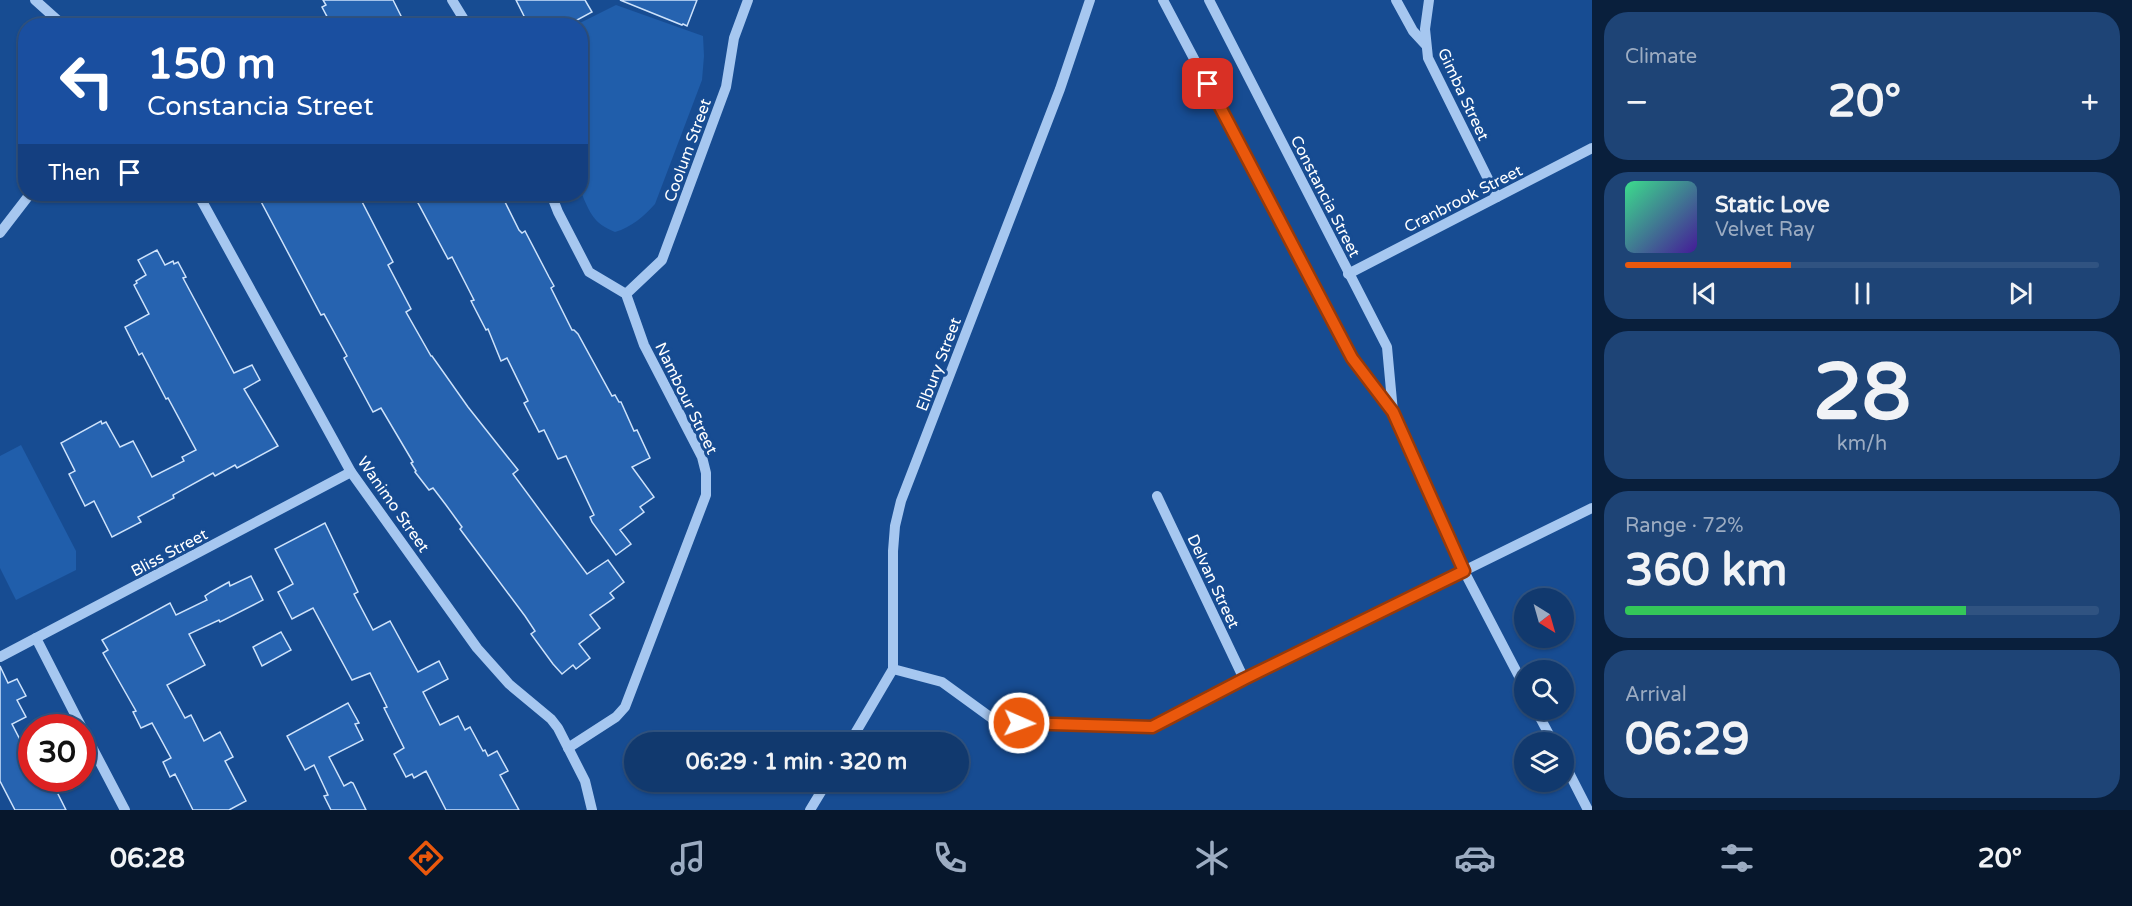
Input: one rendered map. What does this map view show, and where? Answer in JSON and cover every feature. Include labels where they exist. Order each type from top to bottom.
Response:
[{"type":"street","points":[[35,0],[55,18]]},
{"type":"street","points":[[452,0],[463,18]]},
{"type":"street","name":"Coolum Street","points":[[626,294],[662,260],[726,87],[734,38],[748,0]]},
{"type":"street","name":"Elbury Street","points":[[893,669],[893,551],[895,526],[901,501],[1056,100],[1090,0]]},
{"type":"street","name":"Constancia Street","points":[[1163,0],[1352,358],[1393,412],[1464,571],[1514,667]]},
{"type":"street","name":"Constancia Street","points":[[1209,0],[1387,347],[1393,412]]},
{"type":"street","points":[[1396,0],[1413,32],[1425,44]]},
{"type":"street","name":"Gimba Street","points":[[1429,0],[1425,29],[1428,58],[1497,197]]},
{"type":"street","name":"Cranbrook Street","points":[[1348,274],[1592,148]]},
{"type":"street","points":[[0,233],[25,201]]},
{"type":"street","name":"Wanimo Street","points":[[202,201],[351,472],[477,648],[509,684],[551,719],[585,781],[592,810]]},
{"type":"street","points":[[554,201],[589,272],[626,294]]},
{"type":"street","name":"Nambour Street","points":[[568,748],[616,717],[625,707],[706,495],[706,473],[702,457],[645,345],[626,294]]},
{"type":"street","name":"Bliss Street","points":[[0,657],[351,472]]},
{"type":"street","name":"Delvan Street","points":[[1157,496],[1244,679]]},
{"type":"street","points":[[856,732],[893,669],[942,682],[997,722],[1152,727],[1244,679],[1592,508]]},
{"type":"street","points":[[36,638],[75,714]]},
{"type":"street","points":[[96,755],[125,810]]},
{"type":"street","points":[[1574,783],[1588,810]]},
{"type":"street","points":[[810,810],[821,792]]},
{"type":"shaded area","points":[[616,5],[703,36],[702,80],[655,204],[637,221],[615,232],[597,221],[585,201],[588,201],[588,19]]},
{"type":"shaded area","points":[[21,445],[76,551],[76,570],[16,600],[0,568],[0,456]]},
{"type":"building","points":[[323,0],[393,0],[402,18],[328,18],[322,7],[326,5]]},
{"type":"building","points":[[516,0],[585,0],[592,12],[581,18],[525,18]]},
{"type":"building","points":[[620,0],[697,0],[687,26]]},
{"type":"building","points":[[261,201],[362,201],[393,262],[388,265],[411,309],[406,312],[431,356],[518,470],[513,474],[587,574],[608,560],[624,582],[610,593],[614,598],[590,615],[600,628],[579,644],[590,658],[576,669],[573,665],[562,674],[531,634],[535,631],[460,529],[462,527],[433,488],[429,490],[415,472],[411,463],[413,462],[381,408],[373,412],[344,358],[347,356],[324,314],[321,315]]},
{"type":"building","points":[[417,201],[504,201],[519,230],[522,233],[525,231],[554,286],[551,288],[572,330],[578,334],[612,396],[615,395],[621,402],[650,458],[632,467],[654,497],[640,507],[644,512],[620,530],[631,544],[616,555],[592,522],[590,517],[594,515],[566,456],[558,459],[544,430],[539,432],[524,403],[528,401],[507,358],[501,361],[488,329],[486,330],[471,301],[474,300],[452,257],[448,259]]},
{"type":"building","points":[[157,250],[165,265],[173,261],[174,264],[178,262],[186,277],[183,278],[234,373],[252,365],[260,380],[244,389],[278,446],[237,468],[235,465],[215,476],[213,473],[173,495],[174,498],[138,517],[141,522],[112,537],[94,501],[85,506],[69,474],[75,471],[61,443],[101,421],[102,424],[106,422],[120,447],[133,441],[152,477],[184,461],[182,457],[196,450],[142,353],[139,355],[125,327],[149,314],[134,285],[146,275],[138,260]]},
{"type":"building","points":[[325,523],[358,592],[354,594],[373,630],[390,621],[418,672],[439,661],[448,679],[423,692],[440,725],[458,716],[465,730],[470,727],[488,756],[497,751],[508,771],[500,775],[519,810],[446,810],[426,771],[414,778],[412,774],[406,777],[394,754],[404,748],[370,673],[352,680],[313,608],[292,619],[278,592],[293,584],[275,549]]},
{"type":"building","points":[[251,576],[263,600],[220,622],[219,620],[189,634],[205,665],[167,685],[185,718],[191,715],[204,741],[220,732],[233,757],[225,761],[246,801],[229,810],[193,810],[175,774],[170,777],[163,762],[171,758],[152,723],[141,728],[133,712],[136,711],[103,653],[108,650],[102,640],[170,603],[176,615],[207,600],[205,596],[229,582],[230,586]]},
{"type":"building","points":[[281,632],[291,650],[262,666],[253,647]]},
{"type":"building","points":[[0,666],[8,683],[17,679],[26,696],[17,700],[24,714],[18,714],[18,721],[12,724],[18,736],[18,792],[57,792],[66,810],[15,810],[0,781]]},
{"type":"building","points":[[348,703],[359,723],[355,724],[363,740],[329,757],[344,786],[353,783],[366,810],[331,810],[324,796],[328,795],[314,765],[305,770],[287,736]]},
{"type":"route","points":[[1019,723],[1152,727],[1464,571],[1393,412],[1352,358],[1208,84]]}]
